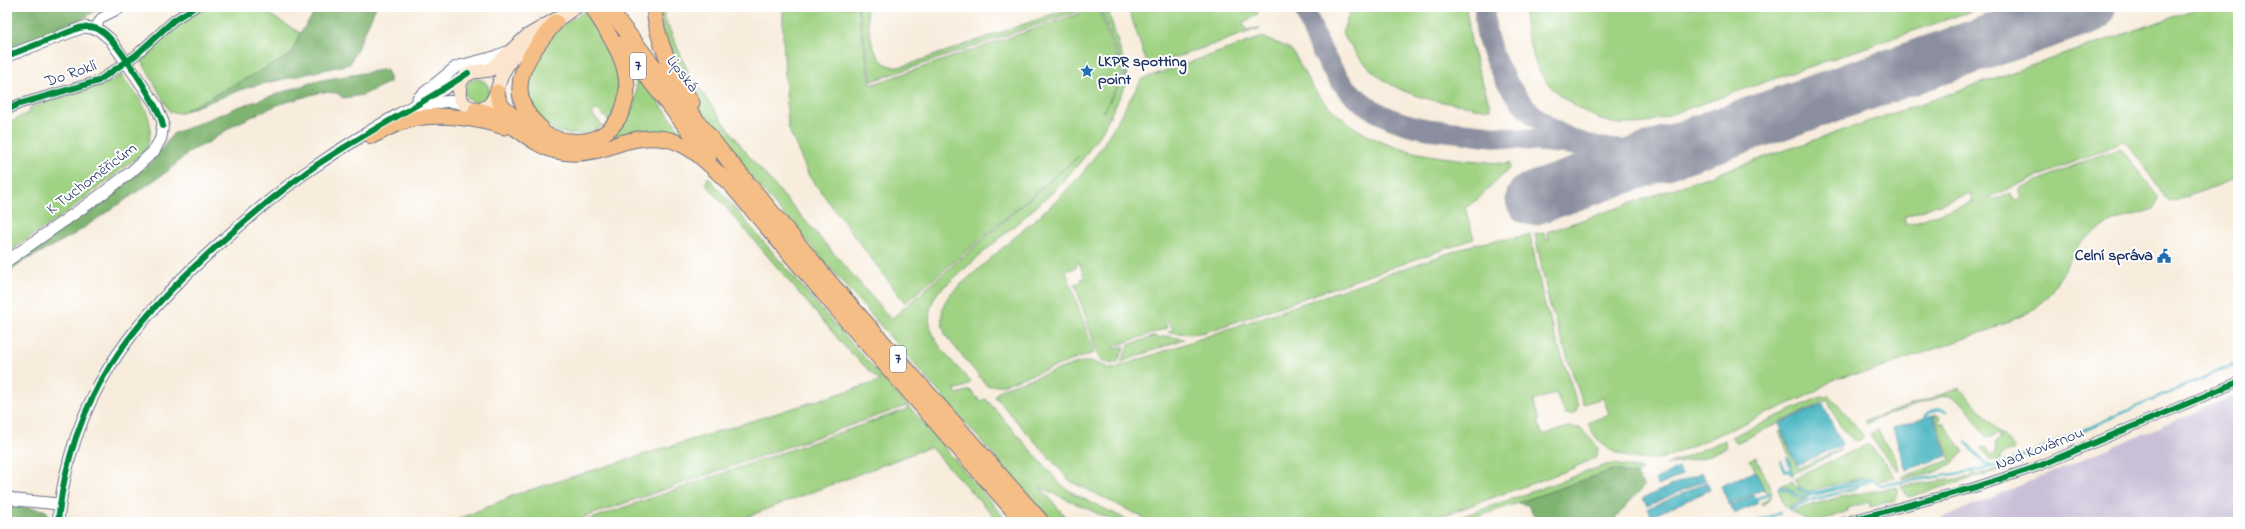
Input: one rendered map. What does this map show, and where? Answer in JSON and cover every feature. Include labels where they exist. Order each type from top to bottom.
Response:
[{"type":"highway","points":[[497,91],[500,105],[533,129],[560,139],[581,141],[601,135],[618,119],[626,102],[627,84],[623,63],[598,7]]},
{"type":"highway","name":"Lipská","points":[[598,7],[728,161]]},
{"type":"highway","name":"Lipská","points":[[598,7],[683,124],[736,189]]},
{"type":"highway","points":[[654,7],[658,34],[666,57],[728,161]]},
{"type":"highway","points":[[556,22],[534,47],[527,58],[521,77],[520,90],[524,107],[534,122],[560,139]]},
{"type":"highway","points":[[471,108],[495,114],[528,138]]},
{"type":"highway","points":[[372,136],[406,121],[433,117],[486,122],[528,138],[547,148],[570,154],[592,151],[640,137],[672,140],[700,156],[736,189]]},
{"type":"highway","name":"7","points":[[728,161],[830,283],[1041,522]]},
{"type":"highway","name":"7","points":[[736,189],[832,304],[1024,522]]},
{"type":"main road","points":[[573,9],[533,37],[518,51],[502,74],[495,99],[489,106],[471,108],[459,96],[458,88],[462,79],[468,73],[490,70],[511,50],[539,28],[573,9]]},
{"type":"main road","points":[[482,72],[493,79],[497,91]]},
{"type":"street","points":[[7,56],[79,28],[95,28],[101,18],[123,7]]},
{"type":"street","name":"Do Roklí","points":[[7,110],[19,104],[98,81],[136,55],[174,20],[195,7]]},
{"type":"street","name":"K Tuchoměřicům","points":[[7,261],[131,172],[154,151],[162,138],[163,126],[156,105],[110,40],[95,28]]},
{"type":"street","points":[[392,117],[456,66],[494,58],[511,50]]},
{"type":"street","points":[[58,522],[68,459],[82,418],[102,378],[123,345],[150,313],[204,257],[251,216],[310,170],[392,117],[468,73]]},
{"type":"street","points":[[292,185],[409,114],[430,105],[450,101],[471,108]]},
{"type":"street","name":"Nad Kovárnou","points":[[1845,522],[1976,488],[2039,466],[2238,382]]},
{"type":"street","points":[[7,497],[17,500],[60,504]]},
{"type":"shaded area","points":[[2233,396],[2238,407],[2238,522],[1933,522]]},
{"type":"green space","points":[[7,7],[102,7],[72,25],[7,53]]},
{"type":"green space","points":[[206,7],[257,7],[300,33],[291,55],[180,113],[170,112],[142,61],[144,54],[187,16]]},
{"type":"green space","points":[[319,7],[376,7],[350,64],[249,87],[180,113],[291,55],[300,33]]},
{"type":"green space","points":[[658,7],[664,7],[664,17],[690,76],[748,155],[891,319],[1079,156],[905,303],[809,176],[788,127],[783,37],[783,7],[857,7],[871,85],[1098,7],[1123,75],[1103,112],[1125,75],[1100,7],[1107,7],[1127,72],[1124,89],[1102,131],[1082,160],[1053,192],[938,292],[931,305],[929,318],[931,330],[936,341],[971,382],[967,386],[954,390],[957,394],[970,390],[980,401],[986,399],[1061,485],[1076,495],[1132,522],[1116,522],[1040,487],[1070,522],[1052,522],[731,154],[685,86],[671,58],[663,33]]},
{"type":"green space","points":[[858,7],[866,7],[871,38],[878,56],[884,63],[893,66],[904,66],[1073,7],[1090,7],[872,81]]},
{"type":"green space","points":[[1128,7],[1260,7],[1256,16],[1243,22],[1246,30],[1260,28],[1148,67]]},
{"type":"green space","points":[[1352,7],[1466,7],[1472,49],[1491,109],[1473,108],[1473,106],[1430,100],[1396,87],[1381,78],[1367,66],[1354,51],[1342,33]]},
{"type":"green space","points":[[1527,7],[1983,7],[1646,123],[1618,124],[1588,114],[1578,108],[1559,94],[1545,80],[1536,65],[1529,43],[1525,26],[1525,14]]},
{"type":"green space","points":[[2202,7],[2238,7],[2238,178],[2172,202],[2166,199],[2129,145],[2122,140],[2113,146],[1991,196],[1992,200],[2010,193],[2016,201],[2021,199],[2019,192],[2021,188],[2102,154],[2121,149],[2158,197],[2157,205],[2154,209],[2110,223],[2091,234],[2082,242],[2049,294],[2038,306],[2027,314],[1989,330],[1869,372],[1848,375],[1833,380],[1809,395],[1667,457],[1643,459],[1620,455],[1601,443],[1588,423],[1609,414],[1603,398],[1583,404],[1549,303],[1535,234],[1544,233],[1546,240],[1549,239],[1547,232]],"holes":[[[1970,193],[1973,202],[1906,225],[1904,217]]]},
{"type":"green space","points":[[587,10],[617,56],[623,97],[609,121],[597,109],[592,114],[603,126],[582,134],[569,134],[556,131],[544,123],[529,106],[526,90],[529,64],[561,26]]},
{"type":"green space","points":[[1260,38],[1265,38],[1292,51],[1309,81],[1321,98],[1345,120],[1366,134],[1387,144],[1433,156],[1508,164],[1509,162],[1510,166],[1508,170],[1478,199],[1465,208],[1474,239],[1206,332],[1190,334],[1168,332],[1173,329],[1167,320],[1165,321],[1167,328],[1115,346],[1116,349],[1125,346],[1117,363],[1112,364],[1099,359],[1075,284],[1082,282],[1081,279],[1085,278],[1079,262],[1076,264],[1077,267],[1066,271],[1094,353],[1002,385],[987,386],[946,336],[942,315],[944,304],[950,294],[1056,201],[1081,175],[1101,148],[1142,79]]},
{"type":"green space","points":[[387,69],[390,82],[363,95],[343,98],[337,93],[321,92],[277,105],[236,124],[206,144],[190,151],[168,171],[73,235],[24,261],[7,274],[7,268],[152,162],[173,134],[238,107],[316,81]]},
{"type":"green space","points":[[636,73],[684,135],[682,138],[610,142],[605,140],[619,127],[634,103],[636,84],[634,74]]},
{"type":"green space","points":[[121,75],[141,101],[149,119],[149,139],[145,151],[63,215],[7,253],[7,124],[31,111],[29,108],[110,82]]},
{"type":"green space","points":[[477,79],[486,82],[489,91],[486,100],[477,103],[468,100],[465,91],[468,82]]},
{"type":"green space","points":[[708,177],[828,317],[920,419],[1008,522],[999,522],[930,447],[733,522],[582,522],[908,409],[906,406],[570,522],[452,522],[517,494],[880,381],[846,348],[706,184]]},
{"type":"green space","points":[[1530,235],[1544,302],[1578,406],[1574,414],[1565,414],[1556,393],[1533,401],[1539,420],[1538,424],[1543,435],[1568,427],[1580,428],[1598,447],[1597,457],[1569,470],[1425,522],[1152,522],[1070,481],[995,397],[996,394],[1003,388],[1081,362],[1093,362],[1112,369],[1475,244]]},
{"type":"green space","points":[[1154,336],[1159,338],[1166,336],[1184,339],[1121,362],[1129,345]]},
{"type":"green space","points":[[1960,388],[2015,449],[2001,455],[1999,461],[1989,459],[1981,448],[1985,447],[1991,455],[1996,452],[1995,443],[2001,438],[1998,433],[1991,437],[1985,436],[1968,410],[1957,399],[1950,396],[1943,396],[1876,419],[1867,424],[1865,421]]},
{"type":"green space","points":[[1829,396],[1837,403],[1863,435],[1862,439],[1857,441],[1851,438],[1842,429],[1828,400],[1736,443],[1731,437],[1818,398]]},
{"type":"green space","points":[[1934,414],[1938,415],[1941,419],[1938,421],[1941,424],[1943,422],[1964,452],[1943,469],[1921,476],[1902,479],[1902,477],[1950,460]]},
{"type":"green space","points":[[1878,430],[1883,441],[1893,453],[1899,470],[1897,471],[1872,439],[1871,433]]},
{"type":"green space","points":[[1781,431],[1798,468],[1841,450],[1793,474],[1789,455],[1779,432]]},
{"type":"green space","points":[[1725,440],[1726,448],[1703,458],[1666,465]]},
{"type":"green space","points":[[1868,444],[1887,465],[1895,478],[1878,481],[1873,478],[1861,478],[1808,491],[1799,487],[1795,479],[1806,472]]},
{"type":"green space","points":[[1756,457],[1772,491],[1770,500],[1762,505],[1761,503],[1769,499],[1771,494],[1765,491],[1750,459]]},
{"type":"green space","points":[[1614,464],[1642,469],[1637,475],[1613,470],[1463,522],[1447,522],[1606,465]]},
{"type":"green space","points":[[2005,464],[2007,468],[1909,497],[1901,486],[1973,477],[1973,475],[1992,471]]},
{"type":"green space","points":[[1613,470],[1637,475],[1644,486],[1612,522],[1537,522],[1528,505],[1517,503]]},
{"type":"green space","points":[[1792,481],[1799,492],[1811,494],[1800,496],[1787,487],[1779,487],[1800,499],[1808,498],[1789,506],[1790,510],[1784,505],[1778,487]]},
{"type":"green space","points":[[1897,487],[1896,500],[1870,507],[1869,502],[1847,508],[1847,511],[1825,520],[1825,522],[1809,521],[1791,511],[1840,497]]},
{"type":"green space","points":[[7,505],[44,510],[48,513],[47,522],[7,522]]},
{"type":"water","points":[[1823,404],[1842,445],[1797,465],[1779,424]]},
{"type":"water","points":[[1933,415],[1947,456],[1906,470],[1893,428]]},
{"type":"water","points":[[1679,468],[1682,475],[1658,486],[1655,479]]},
{"type":"water","points":[[1755,471],[1764,489],[1729,505],[1721,486]]},
{"type":"water","points":[[1702,472],[1706,480],[1647,506],[1643,498]]},
{"type":"water","points":[[1707,482],[1710,490],[1652,516],[1648,509]]},
{"type":"water","points":[[1754,495],[1758,503],[1734,514],[1731,506]]},
{"type":"waterway","points":[[1798,488],[1811,492],[1862,480],[1872,480],[1882,485],[1981,470],[2016,459],[2238,363]]},
{"type":"waterway","points":[[1925,417],[1935,410],[1944,410],[1946,412]]},
{"type":"waterway","points":[[1966,441],[1984,464],[1991,466]]},
{"type":"waterway","points":[[1787,458],[1791,467],[1790,472]]},
{"type":"waterway","points":[[1781,461],[1785,470],[1790,472],[1792,475]]},
{"type":"waterway","points":[[1779,489],[1783,488],[1804,497],[1872,480]]},
{"type":"waterway","points":[[1789,509],[1807,501],[1855,489],[1859,484]]},
{"type":"waterway","points":[[1756,499],[1770,493]]},
{"type":"waterway","points":[[1756,522],[1780,513]]},
{"type":"taxiway","points":[[1304,7],[1322,52],[1333,71],[1346,88],[1362,102],[1380,114],[1402,123],[1427,129],[1594,147]]},
{"type":"taxiway","points":[[1485,7],[1485,26],[1487,36],[1494,56],[1507,82],[1528,110],[1541,121],[1568,138],[1600,147],[1630,151],[1654,152],[1686,145],[1744,125]]},
{"type":"runway","points":[[1532,199],[2089,7]]},
{"type":"cycle path","points":[[7,110],[19,104],[98,81],[136,55],[174,20],[195,7]]},
{"type":"cycle path","points":[[7,56],[79,28],[89,27],[98,29],[110,38],[138,76],[155,106],[163,126]]},
{"type":"cycle path","points":[[58,522],[65,478],[76,438],[91,401],[110,366],[132,334],[158,303],[219,244],[264,205],[311,169],[349,144],[429,98],[468,73]]},
{"type":"cycle path","points":[[1845,522],[1976,487],[2039,466],[2238,382]]},
{"type":"place","name":"LKPR spotting point","points":[[1087,71]]},
{"type":"place","name":"Celní správa","points":[[2164,256]]}]
